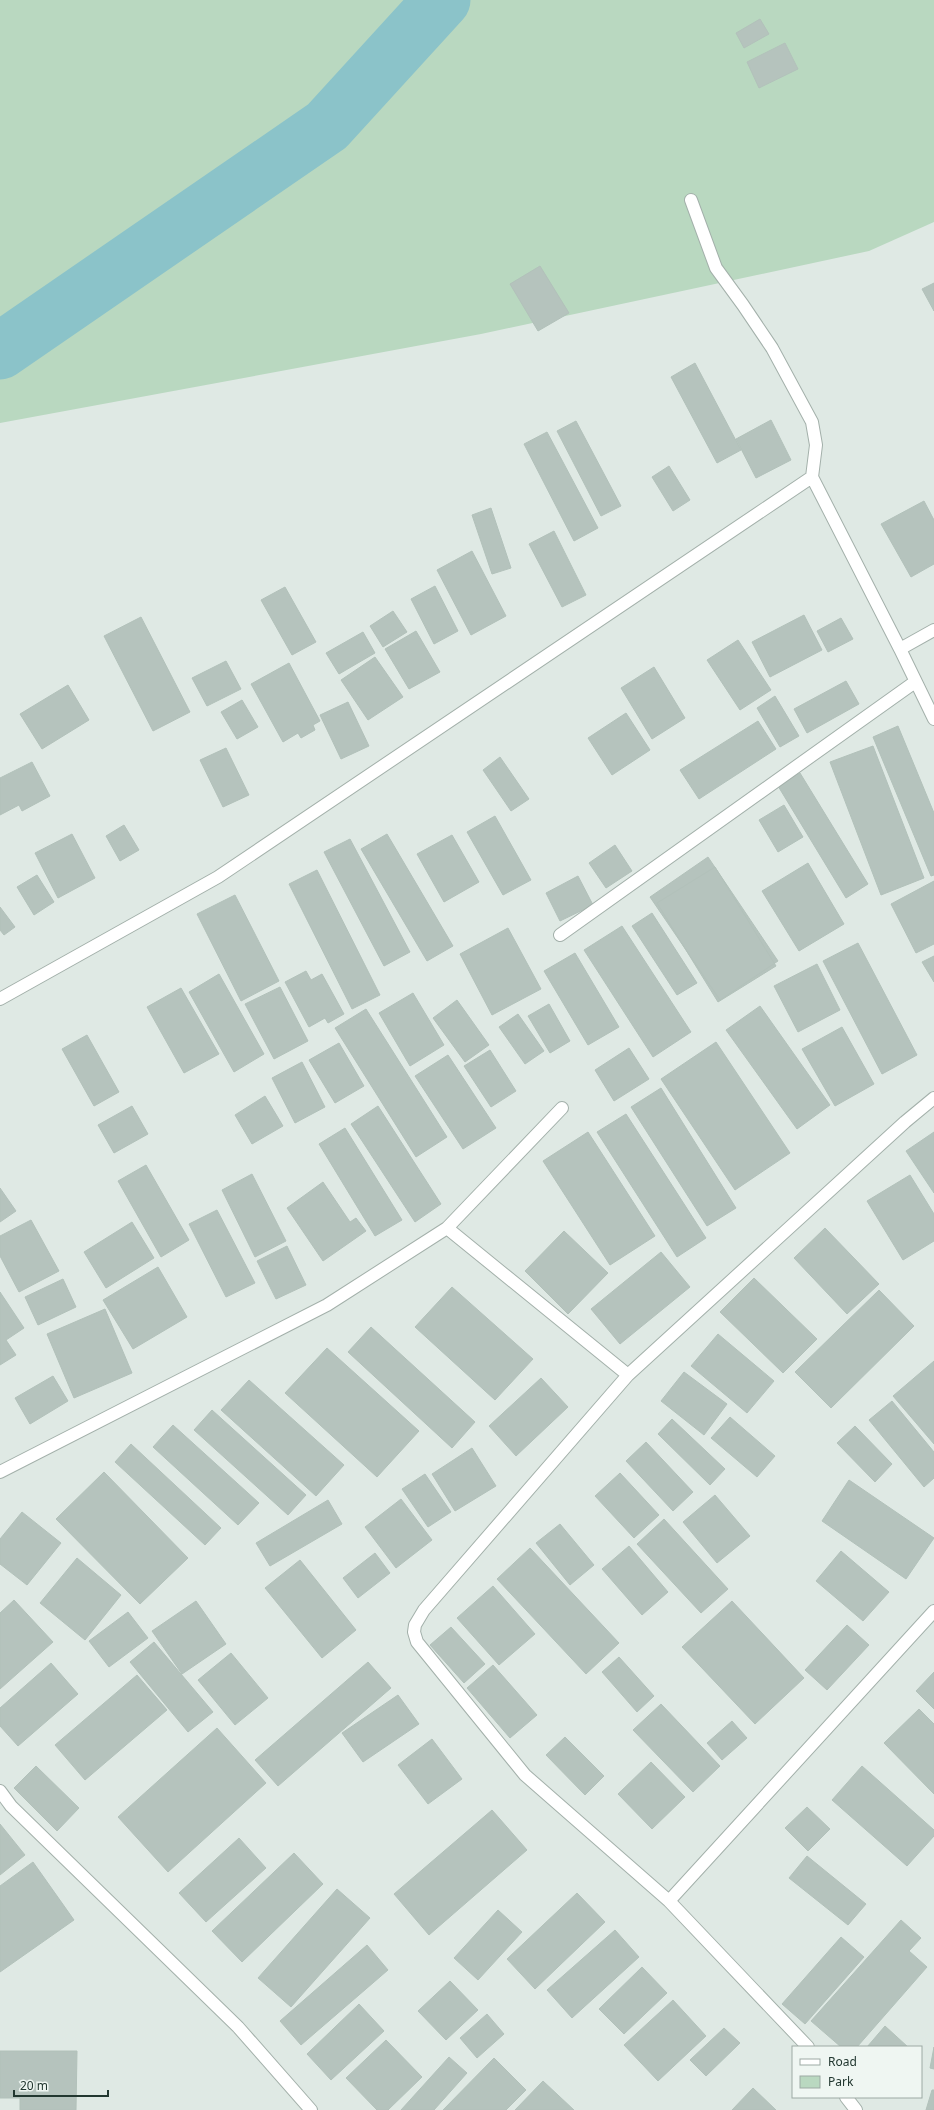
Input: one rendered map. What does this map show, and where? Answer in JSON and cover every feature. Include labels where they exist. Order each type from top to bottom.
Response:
[{"type":"street","points":[[691,200],[716,268],[744,304],[772,348],[812,422],[816,445],[812,477],[934,719]]},
{"type":"street","points":[[0,999],[218,877],[812,477]]},
{"type":"street","points":[[900,649],[934,630]]},
{"type":"street","points":[[560,935],[915,682]]},
{"type":"street","points":[[807,2046],[669,1901],[525,1775],[417,1642],[414,1632],[415,1625],[428,1604],[628,1375],[904,1122],[934,1098]]},
{"type":"street","points":[[0,1472],[327,1304],[447,1228],[562,1108]]},
{"type":"street","points":[[447,1228],[628,1375]]},
{"type":"street","points":[[669,1901],[934,1611]]},
{"type":"street","points":[[0,1790],[11,1806],[238,2027],[311,2110]]},
{"type":"street","points":[[847,2098],[856,2110]]},
{"type":"green space","points":[[0,0],[934,0],[934,222],[869,251],[481,334],[0,423]]},
{"type":"building","points":[[760,19],[769,34],[744,48],[736,33]]},
{"type":"building","points":[[785,43],[798,69],[759,88],[747,62]]},
{"type":"building","points":[[540,266],[569,313],[538,331],[510,284]]},
{"type":"building","points":[[934,283],[934,311],[922,289]]},
{"type":"building","points":[[695,363],[741,450],[717,463],[671,377]]},
{"type":"building","points":[[771,420],[791,460],[756,478],[736,439]]},
{"type":"building","points":[[576,421],[621,506],[601,516],[557,431]]},
{"type":"building","points":[[547,432],[598,528],[574,541],[524,444]]},
{"type":"building","points":[[669,466],[690,500],[673,511],[652,477]]},
{"type":"building","points":[[924,501],[934,520],[934,564],[911,577],[881,524]]},
{"type":"building","points":[[491,508],[511,568],[492,574],[472,515]]},
{"type":"building","points":[[554,531],[586,595],[562,607],[529,544]]},
{"type":"building","points":[[472,551],[506,616],[471,635],[437,570]]},
{"type":"building","points":[[435,586],[458,631],[434,644],[411,599]]},
{"type":"building","points":[[285,587],[316,642],[292,655],[261,600]]},
{"type":"building","points":[[393,611],[407,632],[383,647],[370,626]]},
{"type":"building","points":[[804,615],[822,650],[770,677],[752,642]]},
{"type":"building","points":[[141,617],[190,712],[153,731],[104,636]]},
{"type":"building","points":[[841,618],[853,639],[828,652],[817,631]]},
{"type":"building","points":[[416,631],[440,672],[409,689],[385,649]]},
{"type":"building","points":[[363,632],[375,653],[339,674],[326,653]]},
{"type":"building","points":[[738,640],[771,690],[740,710],[707,660]]},
{"type":"building","points":[[375,657],[403,697],[368,720],[341,680]]},
{"type":"building","points":[[226,661],[241,689],[207,706],[192,678]]},
{"type":"building","points":[[289,663],[320,721],[313,725],[315,730],[301,738],[298,733],[283,742],[251,684]]},
{"type":"building","points":[[654,667],[685,718],[652,739],[621,688]]},
{"type":"building","points":[[846,681],[859,704],[807,733],[794,709]]},
{"type":"building","points":[[68,685],[89,720],[42,749],[20,714]]},
{"type":"building","points":[[775,696],[799,736],[780,747],[757,708]]},
{"type":"building","points":[[242,700],[258,727],[237,739],[221,712]]},
{"type":"building","points":[[348,702],[369,746],[341,759],[320,715]]},
{"type":"building","points":[[626,713],[650,750],[612,775],[588,738]]},
{"type":"building","points":[[758,721],[776,749],[699,799],[680,770]]},
{"type":"building","points":[[898,726],[934,813],[934,875],[931,876],[873,737]]},
{"type":"building","points":[[873,746],[924,878],[881,895],[830,762]]},
{"type":"building","points":[[226,748],[249,795],[223,807],[200,760]]},
{"type":"building","points":[[500,757],[529,799],[511,811],[483,770]]},
{"type":"building","points":[[32,762],[50,796],[22,811],[19,805],[0,815],[0,778]]},
{"type":"building","points":[[800,773],[868,884],[846,898],[778,786]]},
{"type":"building","points":[[784,805],[803,837],[778,852],[759,820]]},
{"type":"building","points":[[495,816],[531,880],[503,895],[467,832]]},
{"type":"building","points":[[124,825],[139,850],[120,861],[106,836]]},
{"type":"building","points":[[72,834],[95,878],[58,898],[35,853]]},
{"type":"building","points":[[387,834],[453,946],[427,961],[361,849]]},
{"type":"building","points":[[452,835],[479,882],[444,902],[417,854]]},
{"type":"building","points":[[350,839],[410,952],[384,966],[324,852]]},
{"type":"building","points":[[615,845],[632,871],[606,888],[589,863]]},
{"type":"building","points":[[708,857],[778,961],[720,1000],[650,897]]},
{"type":"building","points":[[808,863],[844,924],[799,951],[762,891]]},
{"type":"building","points":[[715,867],[776,966],[718,1002],[657,903]]},
{"type":"building","points":[[317,870],[380,995],[352,1009],[289,884]]},
{"type":"building","points":[[37,875],[54,902],[34,915],[17,887]]},
{"type":"building","points":[[578,876],[593,905],[560,921],[546,893]]},
{"type":"building","points":[[934,881],[934,944],[916,953],[891,904]]},
{"type":"building","points":[[235,895],[279,981],[241,1001],[197,914]]},
{"type":"building","points":[[0,907],[15,927],[4,935],[0,930]]},
{"type":"building","points":[[652,913],[697,983],[677,995],[632,926]]},
{"type":"building","points":[[622,926],[691,1032],[653,1057],[584,950]]},
{"type":"building","points":[[508,928],[541,989],[492,1015],[460,954]]},
{"type":"building","points":[[858,943],[917,1055],[882,1074],[823,961]]},
{"type":"building","points":[[575,953],[619,1027],[588,1045],[544,971]]},
{"type":"building","points":[[934,956],[934,982],[922,962]]},
{"type":"building","points":[[817,964],[840,1010],[798,1032],[774,986]]},
{"type":"building","points":[[306,971],[311,980],[322,974],[344,1014],[328,1023],[325,1018],[309,1027],[285,982]]},
{"type":"building","points":[[219,974],[264,1054],[234,1072],[189,992]]},
{"type":"building","points":[[280,987],[308,1041],[274,1059],[245,1004]]},
{"type":"building","points":[[181,988],[219,1054],[184,1073],[147,1007]]},
{"type":"building","points":[[413,993],[444,1045],[410,1066],[379,1013]]},
{"type":"building","points":[[457,1000],[489,1045],[465,1062],[433,1018]]},
{"type":"building","points":[[549,1004],[570,1041],[550,1053],[528,1016]]},
{"type":"building","points":[[760,1006],[830,1105],[797,1129],[726,1030]]},
{"type":"building","points":[[366,1009],[447,1137],[416,1157],[335,1028]]},
{"type":"building","points":[[518,1014],[544,1051],[525,1064],[499,1027]]},
{"type":"building","points":[[842,1027],[874,1084],[835,1106],[802,1049]]},
{"type":"building","points":[[87,1035],[119,1092],[94,1106],[62,1049]]},
{"type":"building","points":[[716,1042],[790,1153],[735,1190],[661,1079]]},
{"type":"building","points":[[339,1043],[364,1086],[335,1103],[309,1060]]},
{"type":"building","points":[[629,1048],[649,1079],[614,1101],[595,1070]]},
{"type":"building","points":[[490,1050],[516,1091],[491,1107],[464,1066]]},
{"type":"building","points":[[448,1055],[496,1128],[463,1149],[415,1076]]},
{"type":"building","points":[[302,1062],[325,1107],[295,1123],[272,1078]]},
{"type":"building","points":[[661,1088],[736,1208],[707,1226],[631,1107]]},
{"type":"building","points":[[265,1096],[283,1126],[252,1144],[235,1115]]},
{"type":"building","points":[[132,1106],[148,1134],[114,1153],[98,1125]]},
{"type":"building","points":[[378,1106],[441,1204],[415,1222],[351,1124]]},
{"type":"building","points":[[626,1114],[706,1238],[677,1257],[597,1132]]},
{"type":"building","points":[[345,1128],[402,1220],[375,1236],[319,1144]]},
{"type":"building","points":[[588,1132],[655,1236],[610,1265],[543,1161]]},
{"type":"building","points":[[934,1132],[934,1193],[906,1151]]},
{"type":"building","points":[[146,1165],[189,1240],[161,1257],[118,1181]]},
{"type":"building","points":[[252,1174],[286,1241],[255,1257],[222,1190]]},
{"type":"building","points":[[910,1175],[934,1214],[934,1241],[903,1260],[867,1201]]},
{"type":"building","points":[[323,1182],[350,1222],[356,1218],[366,1231],[323,1261],[287,1208]]},
{"type":"building","points":[[0,1188],[16,1211],[0,1222]]},
{"type":"building","points":[[217,1210],[255,1283],[226,1297],[189,1224]]},
{"type":"building","points":[[31,1220],[59,1271],[19,1292],[0,1256],[0,1236]]},
{"type":"building","points":[[132,1222],[154,1258],[106,1288],[84,1252]]},
{"type":"building","points":[[825,1228],[879,1284],[847,1314],[794,1258]]},
{"type":"building","points":[[564,1231],[608,1273],[568,1314],[525,1271]]},
{"type":"building","points":[[287,1246],[306,1285],[276,1299],[257,1261]]},
{"type":"building","points":[[661,1252],[690,1287],[620,1344],[591,1309]]},
{"type":"building","points":[[158,1267],[187,1317],[133,1349],[103,1300]]},
{"type":"building","points":[[754,1278],[817,1339],[783,1373],[720,1312]]},
{"type":"building","points":[[63,1279],[76,1307],[38,1325],[25,1297]]},
{"type":"building","points":[[452,1287],[533,1359],[495,1400],[415,1327]]},
{"type":"building","points":[[879,1290],[914,1326],[831,1408],[795,1372]]},
{"type":"building","points":[[0,1292],[24,1328],[6,1340],[16,1355],[0,1365]]},
{"type":"building","points":[[105,1309],[132,1373],[74,1398],[47,1334]]},
{"type":"building","points":[[371,1327],[475,1422],[452,1448],[348,1352]]},
{"type":"building","points":[[718,1334],[774,1381],[747,1413],[691,1366]]},
{"type":"building","points":[[327,1348],[419,1431],[377,1477],[285,1393]]},
{"type":"building","points":[[934,1361],[934,1444],[893,1396]]},
{"type":"building","points":[[684,1372],[727,1404],[704,1435],[661,1401]]},
{"type":"building","points":[[53,1376],[68,1401],[30,1424],[15,1398]]},
{"type":"building","points":[[541,1378],[568,1407],[516,1456],[489,1426]]},
{"type":"building","points":[[249,1380],[344,1465],[316,1496],[221,1410]]},
{"type":"building","points":[[892,1401],[934,1452],[934,1478],[924,1487],[869,1420]]},
{"type":"building","points":[[212,1410],[306,1495],[288,1515],[194,1430]]},
{"type":"building","points":[[730,1417],[775,1456],[757,1477],[711,1438]]},
{"type":"building","points":[[672,1419],[725,1469],[710,1485],[658,1434]]},
{"type":"building","points":[[173,1425],[259,1503],[238,1525],[153,1447]]},
{"type":"building","points":[[855,1426],[892,1464],[875,1482],[837,1443]]},
{"type":"building","points":[[646,1442],[693,1492],[673,1511],[626,1461]]},
{"type":"building","points":[[131,1444],[221,1528],[205,1545],[115,1462]]},
{"type":"building","points":[[472,1448],[496,1486],[455,1511],[432,1474]]},
{"type":"building","points":[[104,1472],[188,1558],[140,1604],[56,1519]]},
{"type":"building","points":[[620,1473],[659,1515],[634,1538],[595,1496]]},
{"type":"building","points":[[425,1474],[451,1512],[428,1527],[402,1489]]},
{"type":"building","points":[[849,1480],[934,1538],[906,1579],[822,1521]]},
{"type":"building","points":[[715,1495],[750,1536],[717,1563],[683,1522]]},
{"type":"building","points":[[401,1499],[432,1540],[396,1568],[365,1527]]},
{"type":"building","points":[[328,1500],[342,1524],[270,1566],[256,1543]]},
{"type":"building","points":[[22,1512],[61,1543],[27,1585],[0,1564],[0,1539]]},
{"type":"building","points":[[664,1519],[728,1589],[701,1613],[637,1544]]},
{"type":"building","points":[[560,1524],[594,1565],[570,1585],[536,1543]]},
{"type":"building","points":[[629,1546],[668,1592],[642,1615],[602,1569]]},
{"type":"building","points":[[530,1548],[619,1643],[586,1674],[497,1579]]},
{"type":"building","points":[[841,1551],[889,1592],[863,1621],[816,1581]]},
{"type":"building","points":[[375,1553],[390,1573],[358,1598],[343,1578]]},
{"type":"building","points":[[77,1558],[121,1595],[85,1640],[40,1603]]},
{"type":"building","points":[[300,1560],[356,1630],[322,1658],[265,1588]]},
{"type":"building","points":[[493,1586],[535,1634],[499,1665],[457,1618]]},
{"type":"building","points":[[14,1600],[53,1642],[0,1689],[0,1613]]},
{"type":"building","points":[[196,1601],[226,1644],[182,1674],[152,1631]]},
{"type":"building","points":[[732,1601],[804,1678],[755,1724],[682,1647]]},
{"type":"building","points":[[128,1612],[148,1638],[109,1667],[89,1641]]},
{"type":"building","points":[[847,1625],[869,1645],[827,1690],[805,1670]]},
{"type":"building","points":[[451,1627],[485,1664],[464,1683],[430,1645]]},
{"type":"building","points":[[154,1642],[213,1712],[188,1732],[130,1662]]},
{"type":"building","points":[[231,1653],[268,1698],[235,1725],[198,1680]]},
{"type":"building","points":[[619,1657],[654,1696],[637,1712],[602,1672]]},
{"type":"building","points":[[368,1662],[391,1688],[278,1786],[255,1760]]},
{"type":"building","points":[[51,1663],[78,1694],[18,1746],[0,1726],[0,1708]]},
{"type":"building","points":[[493,1665],[537,1715],[510,1738],[467,1688]]},
{"type":"building","points":[[934,1672],[934,1709],[916,1691]]},
{"type":"building","points":[[137,1675],[167,1710],[85,1780],[55,1745]]},
{"type":"building","points":[[398,1695],[419,1724],[363,1762],[342,1733]]},
{"type":"building","points":[[661,1704],[720,1766],[693,1792],[633,1730]]},
{"type":"building","points":[[919,1709],[934,1724],[934,1794],[884,1743]]},
{"type":"building","points":[[732,1721],[747,1738],[722,1760],[707,1743]]},
{"type":"building","points":[[217,1728],[266,1783],[168,1872],[118,1817]]},
{"type":"building","points":[[565,1737],[604,1776],[585,1795],[546,1755]]},
{"type":"building","points":[[432,1739],[462,1779],[428,1804],[398,1765]]},
{"type":"building","points":[[651,1762],[685,1797],[652,1829],[618,1794]]},
{"type":"building","points":[[36,1766],[79,1808],[57,1831],[14,1788]]},
{"type":"building","points":[[862,1766],[934,1830],[934,1836],[907,1866],[832,1800]]},
{"type":"building","points":[[807,1807],[830,1829],[808,1851],[785,1828]]},
{"type":"building","points":[[492,1810],[527,1850],[429,1935],[394,1894]]},
{"type":"building","points":[[0,1824],[25,1855],[0,1875]]},
{"type":"building","points":[[239,1838],[266,1868],[206,1922],[179,1893]]},
{"type":"building","points":[[294,1853],[323,1884],[242,1962],[212,1931]]},
{"type":"building","points":[[807,1856],[866,1904],[848,1925],[789,1878]]},
{"type":"building","points":[[33,1862],[74,1920],[0,1972],[0,1886]]},
{"type":"building","points":[[337,1889],[370,1918],[291,2007],[258,1978]]},
{"type":"building","points":[[577,1893],[605,1922],[535,1989],[507,1959]]},
{"type":"building","points":[[498,1910],[522,1932],[478,1980],[454,1958]]},
{"type":"building","points":[[901,1920],[921,1938],[909,1951],[927,1967],[858,2046],[840,2046],[811,2021]]},
{"type":"building","points":[[615,1930],[639,1957],[572,2018],[547,1990]]},
{"type":"building","points":[[841,1937],[864,1957],[805,2024],[782,2004]]},
{"type":"building","points":[[367,1945],[388,1970],[301,2045],[280,2021]]},
{"type":"building","points":[[642,1967],[667,1993],[624,2034],[599,2009]]},
{"type":"building","points":[[450,1981],[478,2010],[446,2040],[418,2011]]},
{"type":"building","points":[[673,2000],[706,2036],[658,2081],[624,2045]]},
{"type":"building","points":[[359,2004],[384,2031],[331,2080],[307,2054]]},
{"type":"building","points":[[487,2014],[504,2034],[477,2058],[460,2038]]},
{"type":"building","points":[[885,2026],[907,2046],[868,2046]]},
{"type":"building","points":[[724,2028],[740,2043],[706,2076],[690,2060]]},
{"type":"building","points":[[386,2040],[422,2077],[388,2110],[377,2110],[346,2078]]},
{"type":"building","points":[[934,2047],[934,2069],[930,2068]]},
{"type":"building","points":[[0,2051],[77,2051],[76,2110],[20,2110],[20,2098],[0,2098]]},
{"type":"building","points":[[449,2057],[467,2073],[434,2110],[401,2110]]},
{"type":"building","points":[[494,2058],[526,2090],[506,2110],[443,2110]]},
{"type":"building","points":[[543,2081],[574,2110],[515,2110]]},
{"type":"building","points":[[753,2088],[776,2110],[732,2110]]},
{"type":"building","points":[[932,2090],[934,2090],[934,2110],[926,2110]]},
{"type":"waterway","points":[[0,351],[327,126],[442,0]]}]
